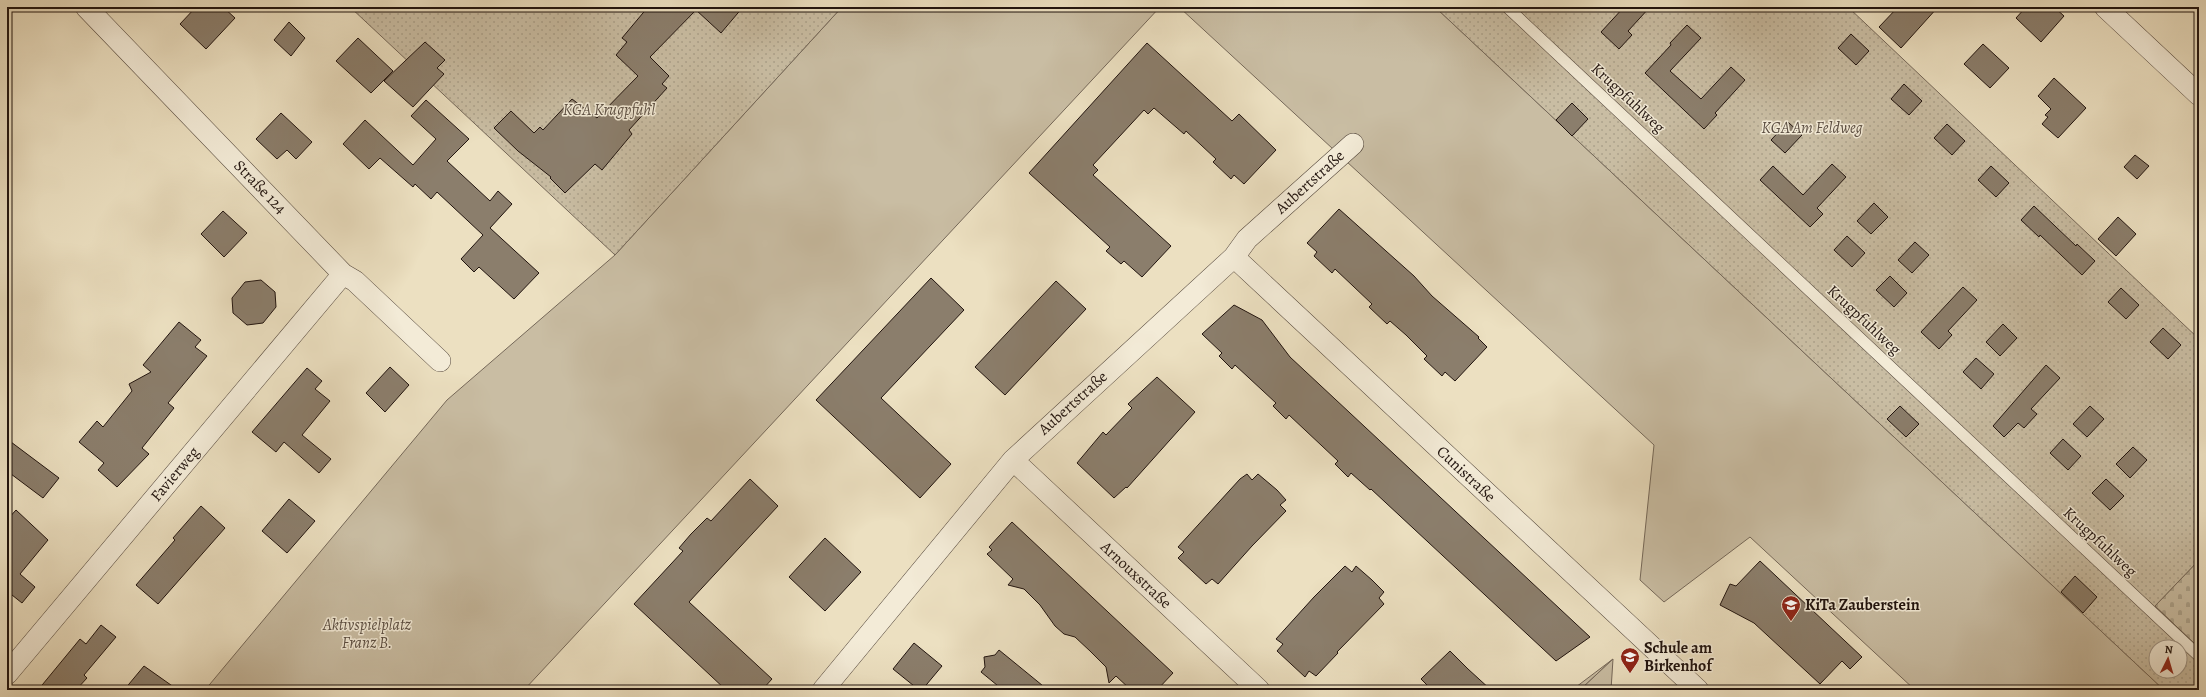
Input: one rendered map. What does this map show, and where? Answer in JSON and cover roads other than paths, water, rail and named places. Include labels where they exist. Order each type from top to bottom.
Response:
[{"type":"street","name":"Straße 124","points":[[86,7],[343,274],[355,281],[440,360]]},
{"type":"street","points":[[2105,7],[2199,95]]},
{"type":"street","name":"Aubertstraße","points":[[823,690],[1013,460],[1234,257],[1247,240],[1353,144]]},
{"type":"street","name":"Cunistraße","points":[[1234,257],[1698,690]]},
{"type":"street","name":"Favierweg","points":[[7,674],[343,274]]},
{"type":"street","name":"Arnouxstraße","points":[[1013,460],[1258,690]]},
{"type":"lane","name":"Krugpfuhlweg","points":[[1508,7],[2199,656]]},
{"type":"place","name":"KiTa Zauberstein","points":[[1791,622]]},
{"type":"place","name":"Schule am Birkenhof","points":[[1630,674]]},
{"type":"park label","name":"KGA Krugpfuhl","points":[[609,110]]},
{"type":"park label","name":"KGA Am Feldweg","points":[[1812,128]]},
{"type":"park label","name":"Aktivspielplatz Franz B.","points":[[367,634]]}]
